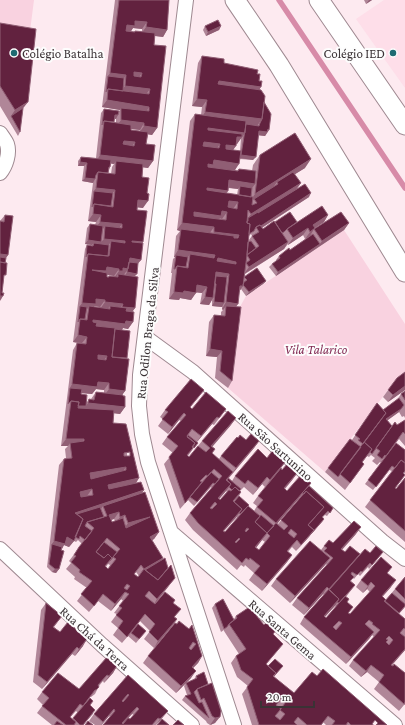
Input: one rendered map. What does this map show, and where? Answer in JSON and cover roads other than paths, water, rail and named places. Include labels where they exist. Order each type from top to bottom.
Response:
[{"type":"main road","points":[[235,0],[279,65],[405,272]]},
{"type":"main road","points":[[319,0],[405,125]]},
{"type":"street","name":"Rua Odilon Braga da Silva","points":[[186,0],[146,337],[140,375],[139,406],[142,434],[148,462],[234,725]]},
{"type":"street","points":[[0,173],[7,158],[4,139]]},
{"type":"street","name":"Rua São Sartunino","points":[[146,337],[193,372],[382,541],[405,559]]},
{"type":"street","name":"Rua Santa Gema","points":[[171,533],[395,725]]},
{"type":"street","name":"Rua Chá da Terra","points":[[0,549],[102,645],[192,725]]},
{"type":"waterway","points":[[279,0],[405,188]]},
{"type":"place","name":"Colégio Batalha","points":[[14,53]]},
{"type":"place","name":"Colégio IED","points":[[393,53]]},
{"type":"park label","name":"Vila Talarico","points":[[316,349]]}]
